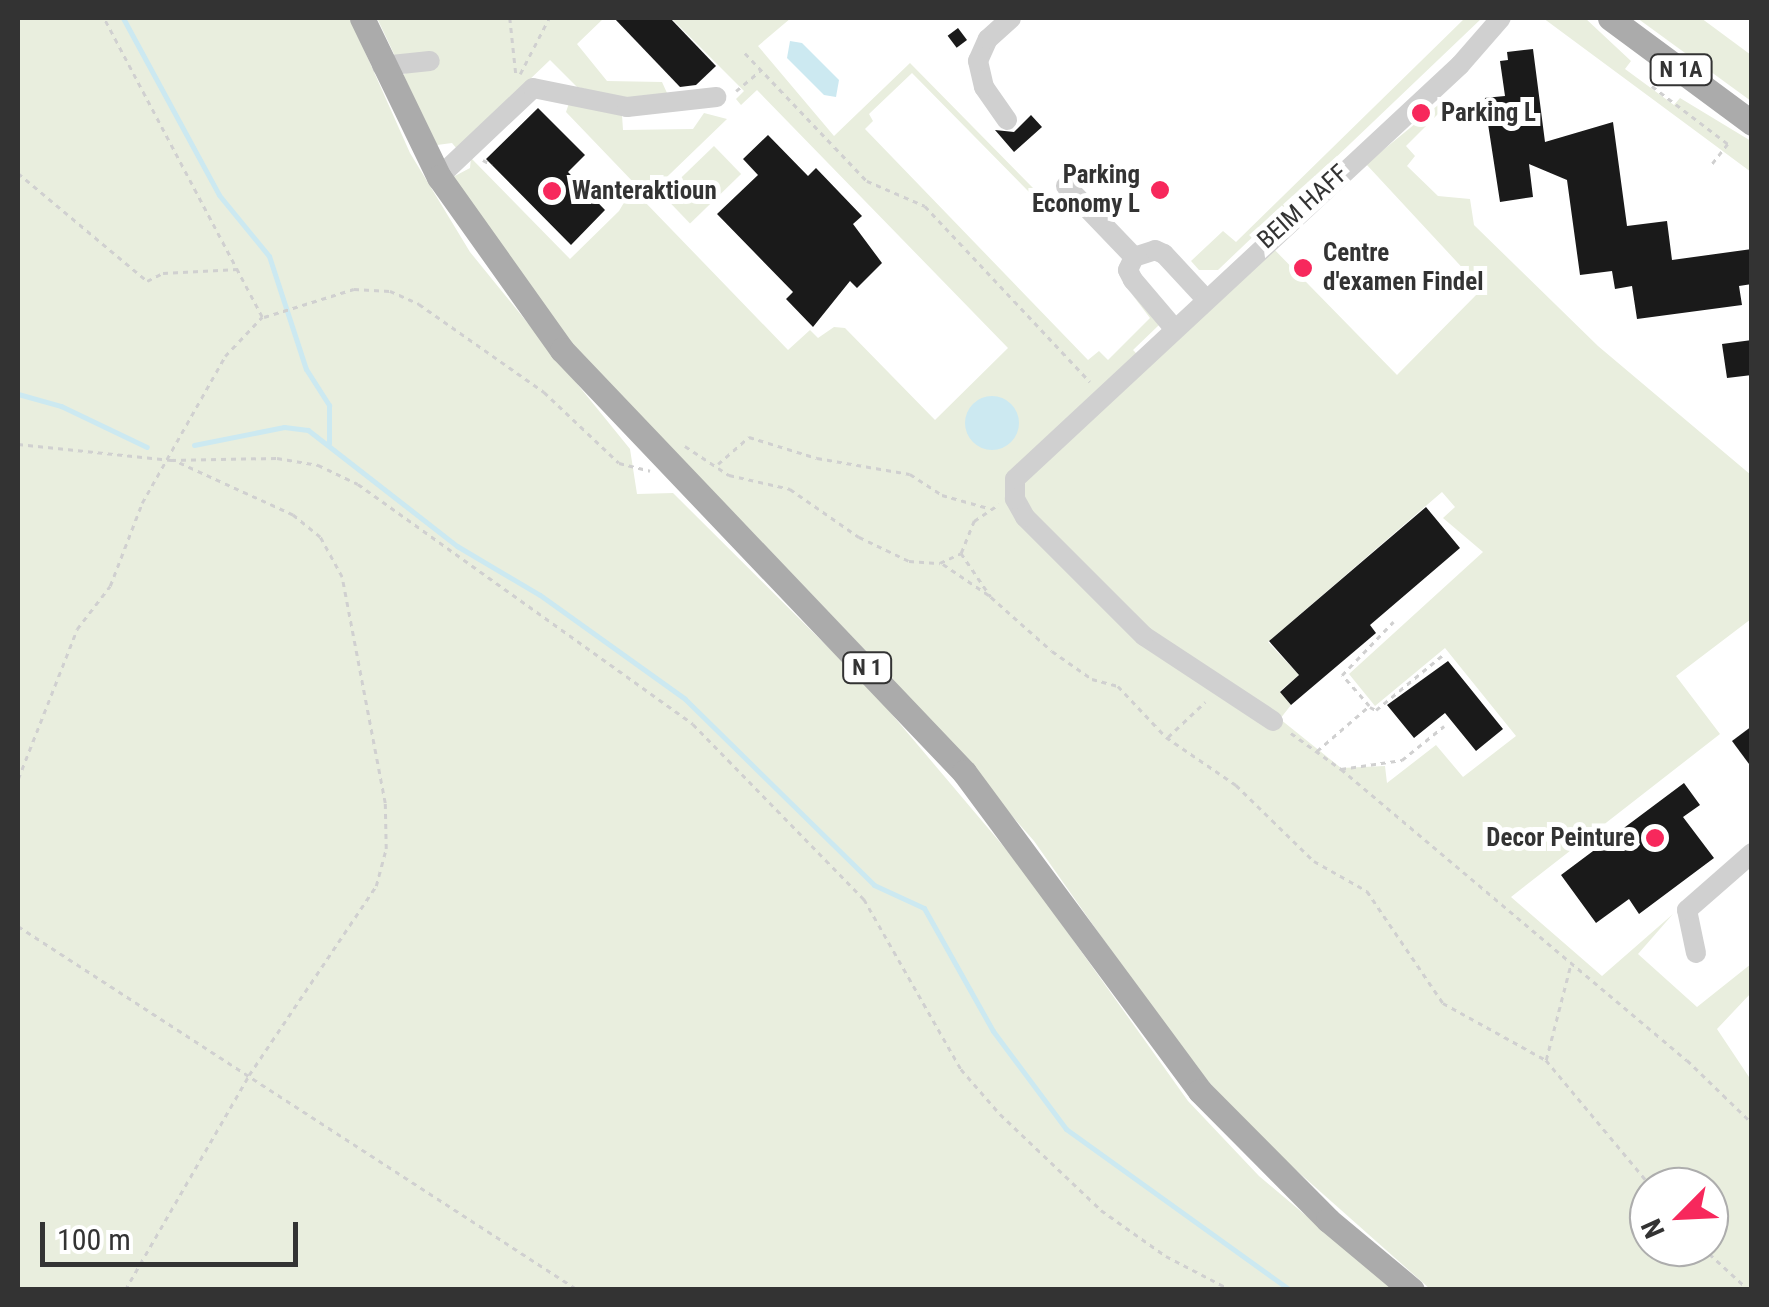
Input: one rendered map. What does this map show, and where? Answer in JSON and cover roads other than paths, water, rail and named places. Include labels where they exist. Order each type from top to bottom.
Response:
[{"type":"main road","name":"N 1","points":[[362,18],[439,177],[562,350],[964,772],[1200,1092],[1315,1209],[1412,1290]]},
{"type":"main road","name":"N 1A","points":[[1610,18],[1752,123]]},
{"type":"street","points":[[1006,120],[984,87],[978,61],[988,40],[1011,18]]},
{"type":"street","name":"BEIM HAFF","points":[[1273,721],[1144,636],[1014,500],[1015,479],[1204,297],[1460,65],[1500,18]]},
{"type":"street","points":[[382,66],[430,61]]},
{"type":"street","points":[[439,177],[534,88],[627,107],[716,96]]},
{"type":"street","points":[[1066,186],[1134,257]]},
{"type":"street","points":[[1173,326],[1133,280],[1128,270],[1134,257],[1155,250],[1164,254],[1204,297]]},
{"type":"street","points":[[1696,953],[1688,910],[1752,852]]},
{"type":"water","points":[[790,41],[802,43],[839,80],[836,97],[824,95],[787,58]]},
{"type":"water","points":[[992,396],[1011,404],[1019,423],[1011,442],[992,450],[973,442],[965,423],[973,404]]},
{"type":"waterway","points":[[123,18],[219,195],[269,256],[306,369],[329,405],[329,443]]},
{"type":"waterway","points":[[18,394],[61,406],[147,447]]},
{"type":"waterway","points":[[194,445],[284,427],[308,430],[457,546],[540,595],[685,699],[874,885],[924,908],[993,1031],[1066,1129],[1290,1290]]},
{"type":"place","name":"Parking L","points":[[1421,113]]},
{"type":"place","name":"Parking Economy L","points":[[1160,190]]},
{"type":"place","name":"Wanteraktioun","points":[[552,191]]},
{"type":"place","name":"Centre d'examen Findel","points":[[1303,268]]},
{"type":"place","name":"Decor Peinture","points":[[1655,838]]}]
